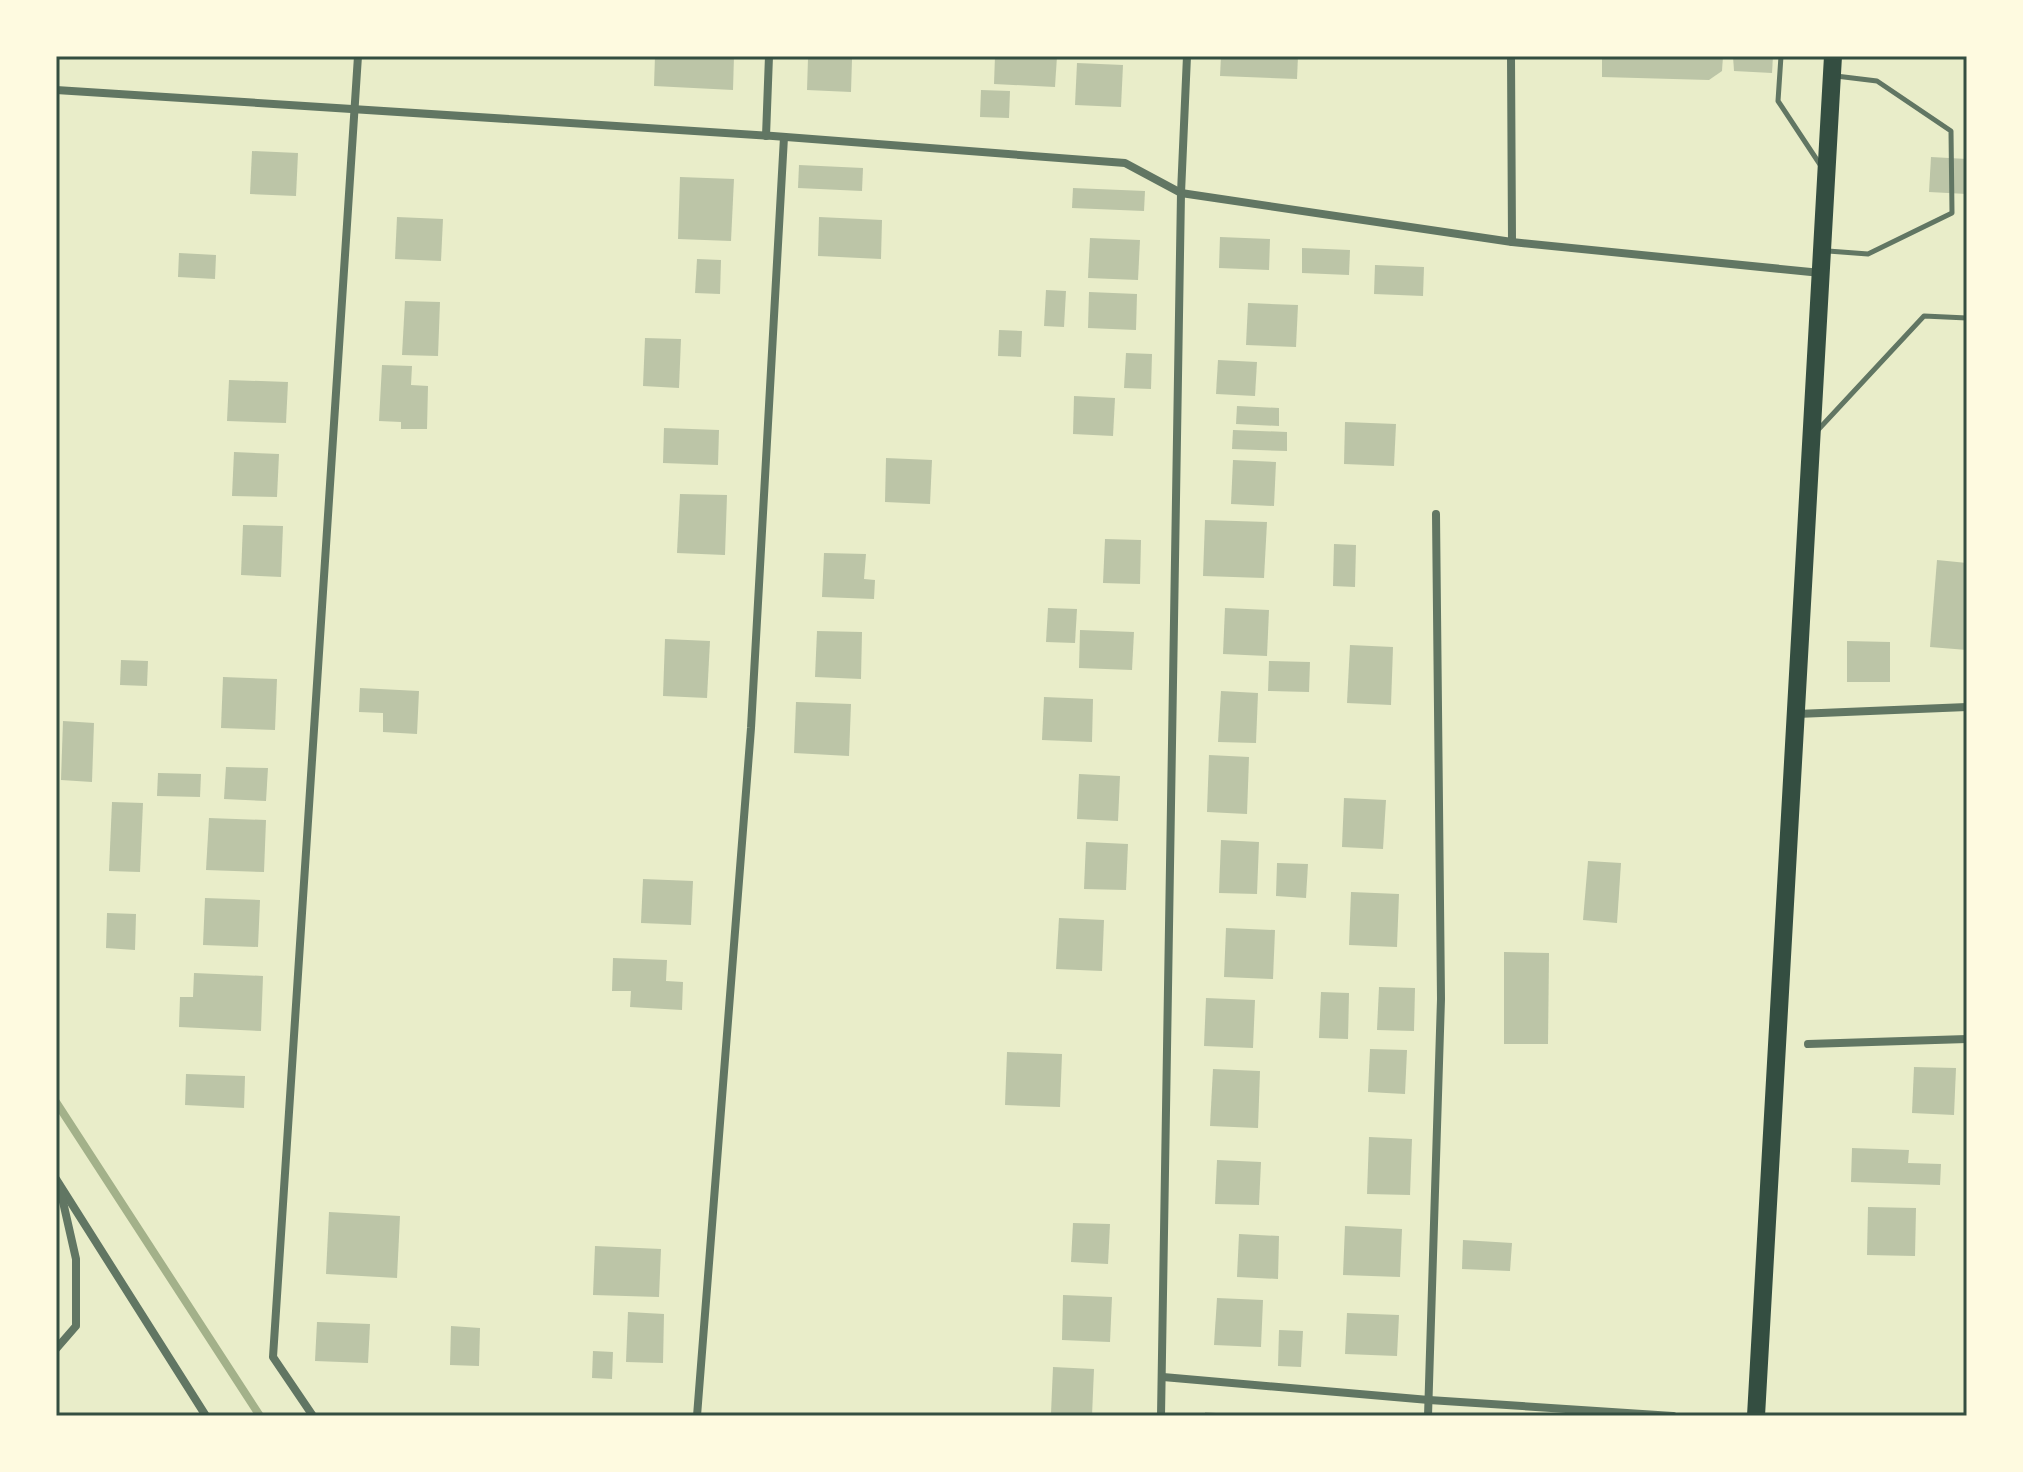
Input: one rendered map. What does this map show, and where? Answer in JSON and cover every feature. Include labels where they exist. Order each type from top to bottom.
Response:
[{"type":"highway","points":[[1756,1416],[1833,56]]},
{"type":"street","points":[[313,1416],[273,1357],[358,56]]},
{"type":"street","points":[[766,136],[769,56]]},
{"type":"street","points":[[1161,1416],[1181,193],[1187,56]]},
{"type":"street","points":[[1511,56],[1512,242]]},
{"type":"street","points":[[56,90],[784,137],[1125,163],[1181,193],[1512,242],[1822,273]]},
{"type":"street","points":[[697,1416],[751,728],[784,137]]},
{"type":"street","points":[[1428,1416],[1441,999],[1436,514]]},
{"type":"street","points":[[1797,714],[1967,707]]},
{"type":"street","points":[[1808,1044],[1967,1039]]},
{"type":"street","points":[[56,1349],[76,1326],[76,1259],[58,1182]]},
{"type":"street","points":[[58,1182],[206,1416]]},
{"type":"street","points":[[1163,1377],[1429,1400],[1673,1416]]},
{"type":"lane","points":[[1781,56],[1778,101],[1826,175]]},
{"type":"lane","points":[[1823,250],[1868,254],[1952,213],[1951,131],[1877,81],[1832,76]]},
{"type":"lane","points":[[1811,437],[1924,316],[1967,318]]},
{"type":"building","points":[[655,56],[734,56],[733,90],[654,86]]},
{"type":"building","points":[[995,56],[1057,56],[1055,87],[994,84]]},
{"type":"building","points":[[1221,56],[1298,56],[1297,79],[1220,76]]},
{"type":"building","points":[[1602,56],[1723,56],[1722,71],[1709,80],[1602,77]]},
{"type":"building","points":[[1733,56],[1773,56],[1772,73],[1734,71]]},
{"type":"building","points":[[808,58],[852,59],[851,92],[807,90]]},
{"type":"building","points":[[1077,63],[1123,65],[1121,107],[1075,105]]},
{"type":"building","points":[[981,90],[1010,91],[1009,118],[980,117]]},
{"type":"building","points":[[252,151],[298,153],[296,196],[250,194]]},
{"type":"building","points":[[1931,157],[1967,159],[1967,194],[1929,192]]},
{"type":"building","points":[[799,165],[863,168],[862,191],[798,188]]},
{"type":"building","points":[[680,177],[734,179],[731,241],[678,239]]},
{"type":"building","points":[[1073,188],[1145,191],[1144,211],[1072,208]]},
{"type":"building","points":[[397,217],[443,219],[441,261],[395,259]]},
{"type":"building","points":[[819,217],[882,220],[881,259],[818,256]]},
{"type":"building","points":[[1220,237],[1270,239],[1269,270],[1219,268]]},
{"type":"building","points":[[1090,238],[1140,240],[1138,280],[1088,278]]},
{"type":"building","points":[[1302,248],[1350,250],[1349,275],[1302,273]]},
{"type":"building","points":[[179,253],[216,255],[215,279],[178,277]]},
{"type":"building","points":[[697,259],[721,260],[720,294],[695,293]]},
{"type":"building","points":[[1375,265],[1424,267],[1423,296],[1374,294]]},
{"type":"building","points":[[1046,290],[1066,291],[1064,327],[1044,326]]},
{"type":"building","points":[[1089,292],[1137,294],[1136,330],[1088,328]]},
{"type":"building","points":[[405,301],[440,302],[438,356],[402,355]]},
{"type":"building","points":[[1248,303],[1298,305],[1296,347],[1246,345]]},
{"type":"building","points":[[999,330],[1022,331],[1021,357],[998,356]]},
{"type":"building","points":[[645,338],[681,339],[679,388],[643,386]]},
{"type":"building","points":[[1126,353],[1152,354],[1151,389],[1124,388]]},
{"type":"building","points":[[1218,360],[1257,362],[1255,396],[1216,394]]},
{"type":"building","points":[[382,365],[412,366],[411,385],[428,386],[427,429],[401,429],[401,422],[379,421]]},
{"type":"building","points":[[229,380],[288,382],[286,423],[227,421]]},
{"type":"building","points":[[1074,396],[1115,398],[1113,436],[1073,434]]},
{"type":"building","points":[[1237,406],[1279,408],[1279,426],[1236,424]]},
{"type":"building","points":[[1345,422],[1396,424],[1394,466],[1344,464]]},
{"type":"building","points":[[664,428],[719,430],[718,465],[663,463]]},
{"type":"building","points":[[1233,430],[1287,432],[1287,451],[1232,449]]},
{"type":"building","points":[[234,452],[279,454],[277,497],[232,496]]},
{"type":"building","points":[[886,458],[932,460],[930,504],[885,502]]},
{"type":"building","points":[[1233,460],[1276,462],[1274,506],[1231,504]]},
{"type":"building","points":[[680,494],[727,495],[725,555],[677,553]]},
{"type":"building","points":[[1205,520],[1267,522],[1264,578],[1203,576]]},
{"type":"building","points":[[243,525],[283,526],[281,577],[241,575]]},
{"type":"building","points":[[1105,539],[1141,540],[1140,584],[1103,583]]},
{"type":"building","points":[[1334,544],[1356,545],[1355,587],[1333,586]]},
{"type":"building","points":[[824,553],[866,554],[864,579],[875,580],[874,599],[822,597]]},
{"type":"building","points":[[1937,560],[1967,563],[1967,650],[1930,647]]},
{"type":"building","points":[[1048,608],[1077,609],[1075,643],[1046,642]]},
{"type":"building","points":[[1225,608],[1269,610],[1267,656],[1223,654]]},
{"type":"building","points":[[1080,630],[1134,632],[1132,670],[1079,668]]},
{"type":"building","points":[[817,631],[862,632],[861,679],[815,677]]},
{"type":"building","points":[[665,639],[710,641],[707,698],[663,696]]},
{"type":"building","points":[[1847,641],[1890,642],[1890,682],[1847,682]]},
{"type":"building","points":[[1350,645],[1393,647],[1391,705],[1347,703]]},
{"type":"building","points":[[121,660],[148,661],[147,686],[120,685]]},
{"type":"building","points":[[1269,661],[1310,662],[1309,692],[1268,691]]},
{"type":"building","points":[[223,677],[277,679],[275,730],[221,728]]},
{"type":"building","points":[[360,688],[419,691],[417,734],[383,732],[383,713],[359,712]]},
{"type":"building","points":[[1221,691],[1258,693],[1256,743],[1218,742]]},
{"type":"building","points":[[1044,697],[1093,699],[1092,742],[1042,740]]},
{"type":"building","points":[[796,702],[851,704],[849,756],[794,753]]},
{"type":"building","points":[[63,721],[94,723],[92,782],[61,780]]},
{"type":"building","points":[[1209,755],[1249,757],[1247,814],[1207,812]]},
{"type":"building","points":[[226,767],[268,768],[266,801],[224,799]]},
{"type":"building","points":[[158,773],[201,774],[200,797],[157,796]]},
{"type":"building","points":[[1079,774],[1120,776],[1118,821],[1077,819]]},
{"type":"building","points":[[1344,798],[1386,800],[1383,849],[1342,847]]},
{"type":"building","points":[[112,802],[143,803],[140,872],[109,871]]},
{"type":"building","points":[[209,818],[266,820],[264,872],[206,870]]},
{"type":"building","points":[[1221,840],[1259,842],[1257,894],[1219,893]]},
{"type":"building","points":[[1086,842],[1128,844],[1126,890],[1084,889]]},
{"type":"building","points":[[1588,861],[1621,863],[1617,923],[1583,920]]},
{"type":"building","points":[[1277,863],[1308,864],[1306,898],[1276,896]]},
{"type":"building","points":[[643,879],[693,881],[691,925],[641,923]]},
{"type":"building","points":[[1351,892],[1399,894],[1397,947],[1349,945]]},
{"type":"building","points":[[205,898],[260,900],[258,947],[203,945]]},
{"type":"building","points":[[107,913],[136,914],[135,950],[106,948]]},
{"type":"building","points":[[1059,918],[1104,920],[1102,971],[1056,969]]},
{"type":"building","points":[[1226,928],[1275,930],[1273,979],[1224,977]]},
{"type":"building","points":[[1504,952],[1549,953],[1548,1044],[1504,1044]]},
{"type":"building","points":[[613,958],[667,960],[666,981],[683,982],[682,1010],[630,1007],[631,991],[612,991]]},
{"type":"building","points":[[194,973],[263,976],[261,1031],[179,1027],[180,997],[193,997]]},
{"type":"building","points":[[1379,987],[1415,988],[1414,1031],[1377,1030]]},
{"type":"building","points":[[1321,992],[1349,993],[1348,1039],[1319,1038]]},
{"type":"building","points":[[1206,998],[1255,1000],[1253,1048],[1204,1046]]},
{"type":"building","points":[[1370,1049],[1407,1050],[1405,1094],[1368,1092]]},
{"type":"building","points":[[1007,1052],[1062,1054],[1060,1107],[1005,1105]]},
{"type":"building","points":[[1914,1067],[1956,1068],[1954,1115],[1912,1113]]},
{"type":"building","points":[[1213,1069],[1260,1071],[1258,1128],[1210,1126]]},
{"type":"building","points":[[186,1074],[245,1076],[244,1108],[185,1105]]},
{"type":"building","points":[[1369,1137],[1412,1139],[1410,1195],[1367,1194]]},
{"type":"building","points":[[1852,1148],[1909,1150],[1908,1163],[1941,1164],[1940,1185],[1851,1182]]},
{"type":"building","points":[[1217,1160],[1261,1162],[1259,1205],[1215,1204]]},
{"type":"building","points":[[1868,1207],[1916,1208],[1915,1256],[1867,1255]]},
{"type":"building","points":[[329,1212],[400,1216],[397,1278],[326,1274]]},
{"type":"building","points":[[1073,1223],[1110,1224],[1108,1264],[1071,1262]]},
{"type":"building","points":[[1345,1226],[1402,1229],[1400,1277],[1343,1275]]},
{"type":"building","points":[[1239,1234],[1279,1236],[1278,1279],[1237,1277]]},
{"type":"building","points":[[1463,1240],[1512,1243],[1510,1271],[1462,1269]]},
{"type":"building","points":[[595,1246],[661,1249],[659,1297],[593,1295]]},
{"type":"building","points":[[1063,1295],[1112,1297],[1110,1342],[1062,1340]]},
{"type":"building","points":[[1217,1298],[1263,1300],[1261,1347],[1214,1345]]},
{"type":"building","points":[[628,1312],[664,1314],[663,1363],[626,1362]]},
{"type":"building","points":[[1347,1313],[1399,1315],[1397,1356],[1345,1354]]},
{"type":"building","points":[[317,1322],[370,1324],[368,1363],[315,1361]]},
{"type":"building","points":[[451,1326],[480,1328],[479,1366],[450,1365]]},
{"type":"building","points":[[1279,1330],[1303,1331],[1301,1367],[1278,1366]]},
{"type":"building","points":[[593,1351],[613,1352],[612,1379],[592,1378]]},
{"type":"building","points":[[1053,1367],[1094,1369],[1092,1416],[1051,1414]]},
{"type":"building","points":[[1205,1412],[1227,1414],[1227,1416],[1205,1416]]},
{"type":"waterway","points":[[56,1102],[260,1416]]}]
